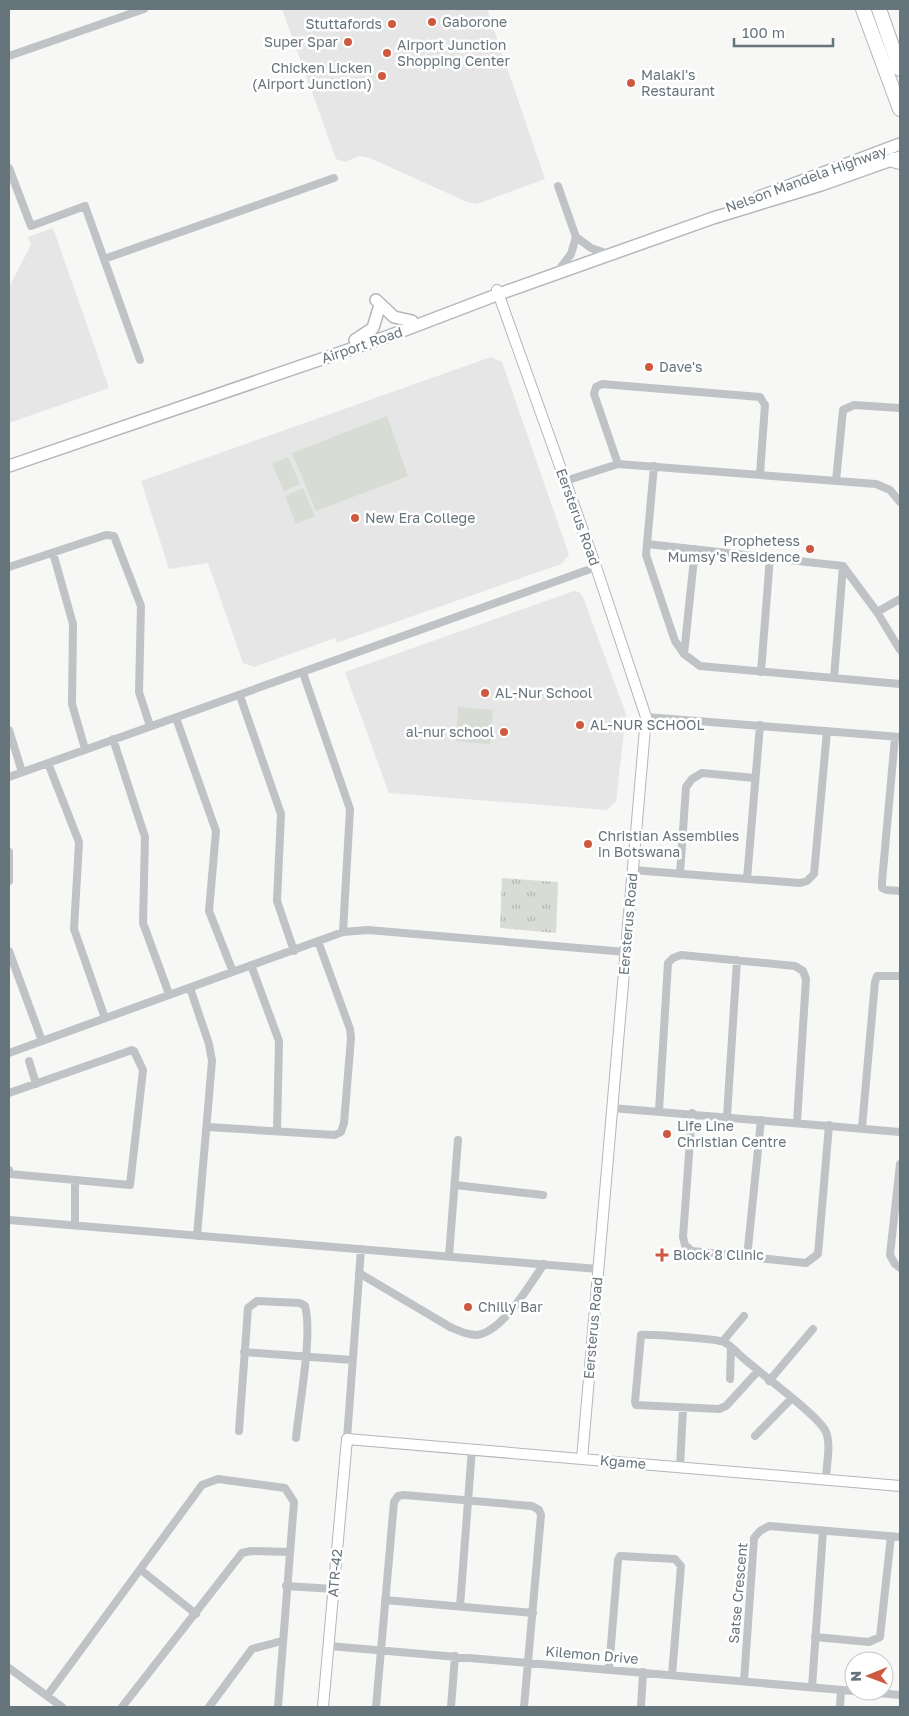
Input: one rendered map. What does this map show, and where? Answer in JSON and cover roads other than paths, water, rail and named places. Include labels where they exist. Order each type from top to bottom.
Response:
[{"type":"highway","points":[[863,9],[900,109]]},
{"type":"highway","points":[[879,9],[900,69]]},
{"type":"main road","name":"Nelson Mandela Highway","points":[[713,216],[900,144]]},
{"type":"main road","name":"Nelson Mandela Highway","points":[[713,216],[821,185],[898,160]]},
{"type":"main road","points":[[270,375],[304,358],[498,292],[602,252],[713,216]]},
{"type":"main road","name":"Airport Road","points":[[9,466],[270,375],[389,336],[498,292],[713,216]]},
{"type":"main road","points":[[355,340],[373,328],[378,304],[394,317],[412,320]]},
{"type":"street","points":[[9,56],[121,12],[144,9]]},
{"type":"street","points":[[9,168],[30,226],[85,206],[140,360]]},
{"type":"street","points":[[104,259],[334,178]]},
{"type":"street","points":[[558,186],[576,237],[591,248],[602,252]]},
{"type":"street","points":[[561,267],[571,254],[576,237]]},
{"type":"street","name":"Eersterus Road","points":[[498,292],[596,568],[646,717],[582,1459]]},
{"type":"street","points":[[618,464],[594,394],[596,387],[602,384],[760,397],[765,405],[760,474]]},
{"type":"street","points":[[836,481],[843,410],[854,405],[900,408]]},
{"type":"street","points":[[565,481],[618,464],[654,466],[883,486],[890,490],[900,502]]},
{"type":"street","points":[[654,466],[647,544],[648,564],[675,641],[684,654],[700,666],[900,684]]},
{"type":"street","points":[[9,567],[106,535],[111,535],[117,540],[141,606],[139,692],[150,726]]},
{"type":"street","points":[[647,544],[843,566],[877,612],[900,650]]},
{"type":"street","points":[[684,654],[694,549]]},
{"type":"street","points":[[53,553],[73,624],[72,704],[85,749]]},
{"type":"street","points":[[761,672],[770,557]]},
{"type":"street","points":[[834,678],[843,566]]},
{"type":"street","points":[[9,776],[303,674],[596,568]]},
{"type":"street","points":[[877,612],[900,599]]},
{"type":"street","points":[[303,674],[350,809],[343,932]]},
{"type":"street","points":[[240,696],[281,814],[277,901],[294,951]]},
{"type":"street","points":[[646,717],[898,737],[882,888],[900,891]]},
{"type":"street","points":[[176,718],[216,831],[209,911],[233,972]]},
{"type":"street","points":[[747,879],[760,726]]},
{"type":"street","points":[[9,730],[22,772]]},
{"type":"street","points":[[632,870],[800,883],[808,881],[814,874],[827,731]]},
{"type":"street","points":[[113,739],[146,837],[143,923],[169,994]]},
{"type":"street","points":[[48,763],[79,842],[74,929],[105,1018]]},
{"type":"street","points":[[680,874],[686,786],[692,779],[702,773],[755,778]]},
{"type":"street","points":[[9,852],[9,881]]},
{"type":"street","points":[[9,1053],[343,932],[368,930],[626,952]]},
{"type":"street","points":[[208,1126],[335,1135],[340,1132],[344,1123],[352,1046],[350,1029],[318,941]]},
{"type":"street","points":[[9,951],[42,1041]]},
{"type":"street","points":[[660,1111],[668,963],[672,958],[681,955],[795,966],[803,971],[806,979],[797,1122]]},
{"type":"street","points":[[727,1116],[737,960]]},
{"type":"street","points":[[251,965],[279,1042],[277,1130]]},
{"type":"street","points":[[862,1128],[875,982],[877,976],[883,974],[900,976]]},
{"type":"street","points":[[190,988],[211,1052],[208,1126],[197,1236]]},
{"type":"street","points":[[9,1093],[132,1050],[143,1068],[130,1185],[9,1174]]},
{"type":"street","points":[[29,1060],[36,1084]]},
{"type":"street","points":[[612,1108],[692,1113],[900,1132]]},
{"type":"street","points":[[692,1113],[683,1238],[686,1246],[692,1251],[747,1258],[806,1263],[818,1254],[829,1125]]},
{"type":"street","points":[[747,1258],[761,1120]]},
{"type":"street","points":[[449,1256],[458,1140]]},
{"type":"street","points":[[900,1164],[890,1255],[895,1264],[900,1268]]},
{"type":"street","points":[[75,1181],[76,1225]]},
{"type":"street","points":[[455,1185],[543,1195]]},
{"type":"street","points":[[9,1220],[598,1269]]},
{"type":"street","points":[[347,1439],[361,1249]]},
{"type":"street","points":[[359,1273],[450,1327],[464,1334],[477,1335],[490,1330],[512,1309],[544,1264]]},
{"type":"street","points":[[240,1431],[248,1308],[253,1303],[300,1303],[305,1306],[307,1314],[305,1356],[296,1438]]},
{"type":"street","points":[[723,1341],[744,1316]]},
{"type":"street","points":[[770,1381],[812,1328]]},
{"type":"street","points":[[758,1371],[726,1406],[712,1410],[635,1404],[641,1335],[723,1341],[791,1399],[825,1431],[828,1441],[826,1480]]},
{"type":"street","points":[[730,1348],[730,1379]]},
{"type":"street","points":[[244,1352],[352,1360]]},
{"type":"street","points":[[756,1436],[791,1399]]},
{"type":"street","points":[[680,1467],[683,1408]]},
{"type":"street","name":"Kgame","points":[[347,1439],[900,1486]]},
{"type":"street","name":"ATR-42","points":[[323,1707],[347,1439]]},
{"type":"street","points":[[460,1606],[472,1449]]},
{"type":"street","points":[[47,1696],[202,1485],[218,1479],[285,1488],[294,1502],[278,1707]]},
{"type":"street","points":[[376,1707],[394,1502],[398,1496],[404,1494],[532,1506],[539,1510],[541,1515],[524,1707]]},
{"type":"street","name":"Satse Crescent","points":[[744,1681],[754,1538],[760,1530],[769,1526],[900,1537]]},
{"type":"street","points":[[812,1687],[822,1531]]},
{"type":"street","points":[[815,1638],[869,1642],[880,1637],[891,1536]]},
{"type":"street","points":[[122,1707],[242,1553],[251,1551],[290,1552]]},
{"type":"street","points":[[609,1670],[618,1560],[620,1556],[625,1555],[675,1559],[681,1566],[672,1675]]},
{"type":"street","points":[[141,1570],[196,1614]]},
{"type":"street","points":[[286,1586],[334,1589]]},
{"type":"street","points":[[385,1600],[532,1613]]},
{"type":"street","points":[[209,1707],[252,1649],[282,1640]]},
{"type":"street","name":"Kilemon Drive","points":[[329,1646],[842,1690]]},
{"type":"street","points":[[451,1707],[455,1656]]},
{"type":"street","points":[[9,1668],[62,1707]]},
{"type":"street","points":[[640,1707],[644,1672]]},
{"type":"street","points":[[840,1707],[842,1690]]},
{"type":"place","name":"Gaborone","points":[[432,22]]},
{"type":"place","name":"Stuttafords","points":[[392,24]]},
{"type":"place","name":"Super Spar","points":[[348,42]]},
{"type":"place","name":"Airport Junction Shopping Center","points":[[387,53]]},
{"type":"place","name":"Chicken Licken (Airport Junction)","points":[[382,76]]},
{"type":"place","name":"Malaki's Restaurant","points":[[631,83]]},
{"type":"place","name":"Dave's","points":[[649,367]]},
{"type":"place","name":"New Era College","points":[[355,518]]},
{"type":"place","name":"Prophetess Mumsy's Residence","points":[[810,549]]},
{"type":"place","name":"AL-Nur School","points":[[485,693]]},
{"type":"place","name":"AL-NUR SCHOOL","points":[[580,725]]},
{"type":"place","name":"al-nur school","points":[[504,732]]},
{"type":"place","name":"Christian Assemblies in Botswana","points":[[588,844]]},
{"type":"place","name":"Life Line Christian Centre","points":[[667,1134]]},
{"type":"place","name":"Block 8 Clinic","points":[[662,1255]]},
{"type":"place","name":"Chilly Bar","points":[[468,1307]]}]
